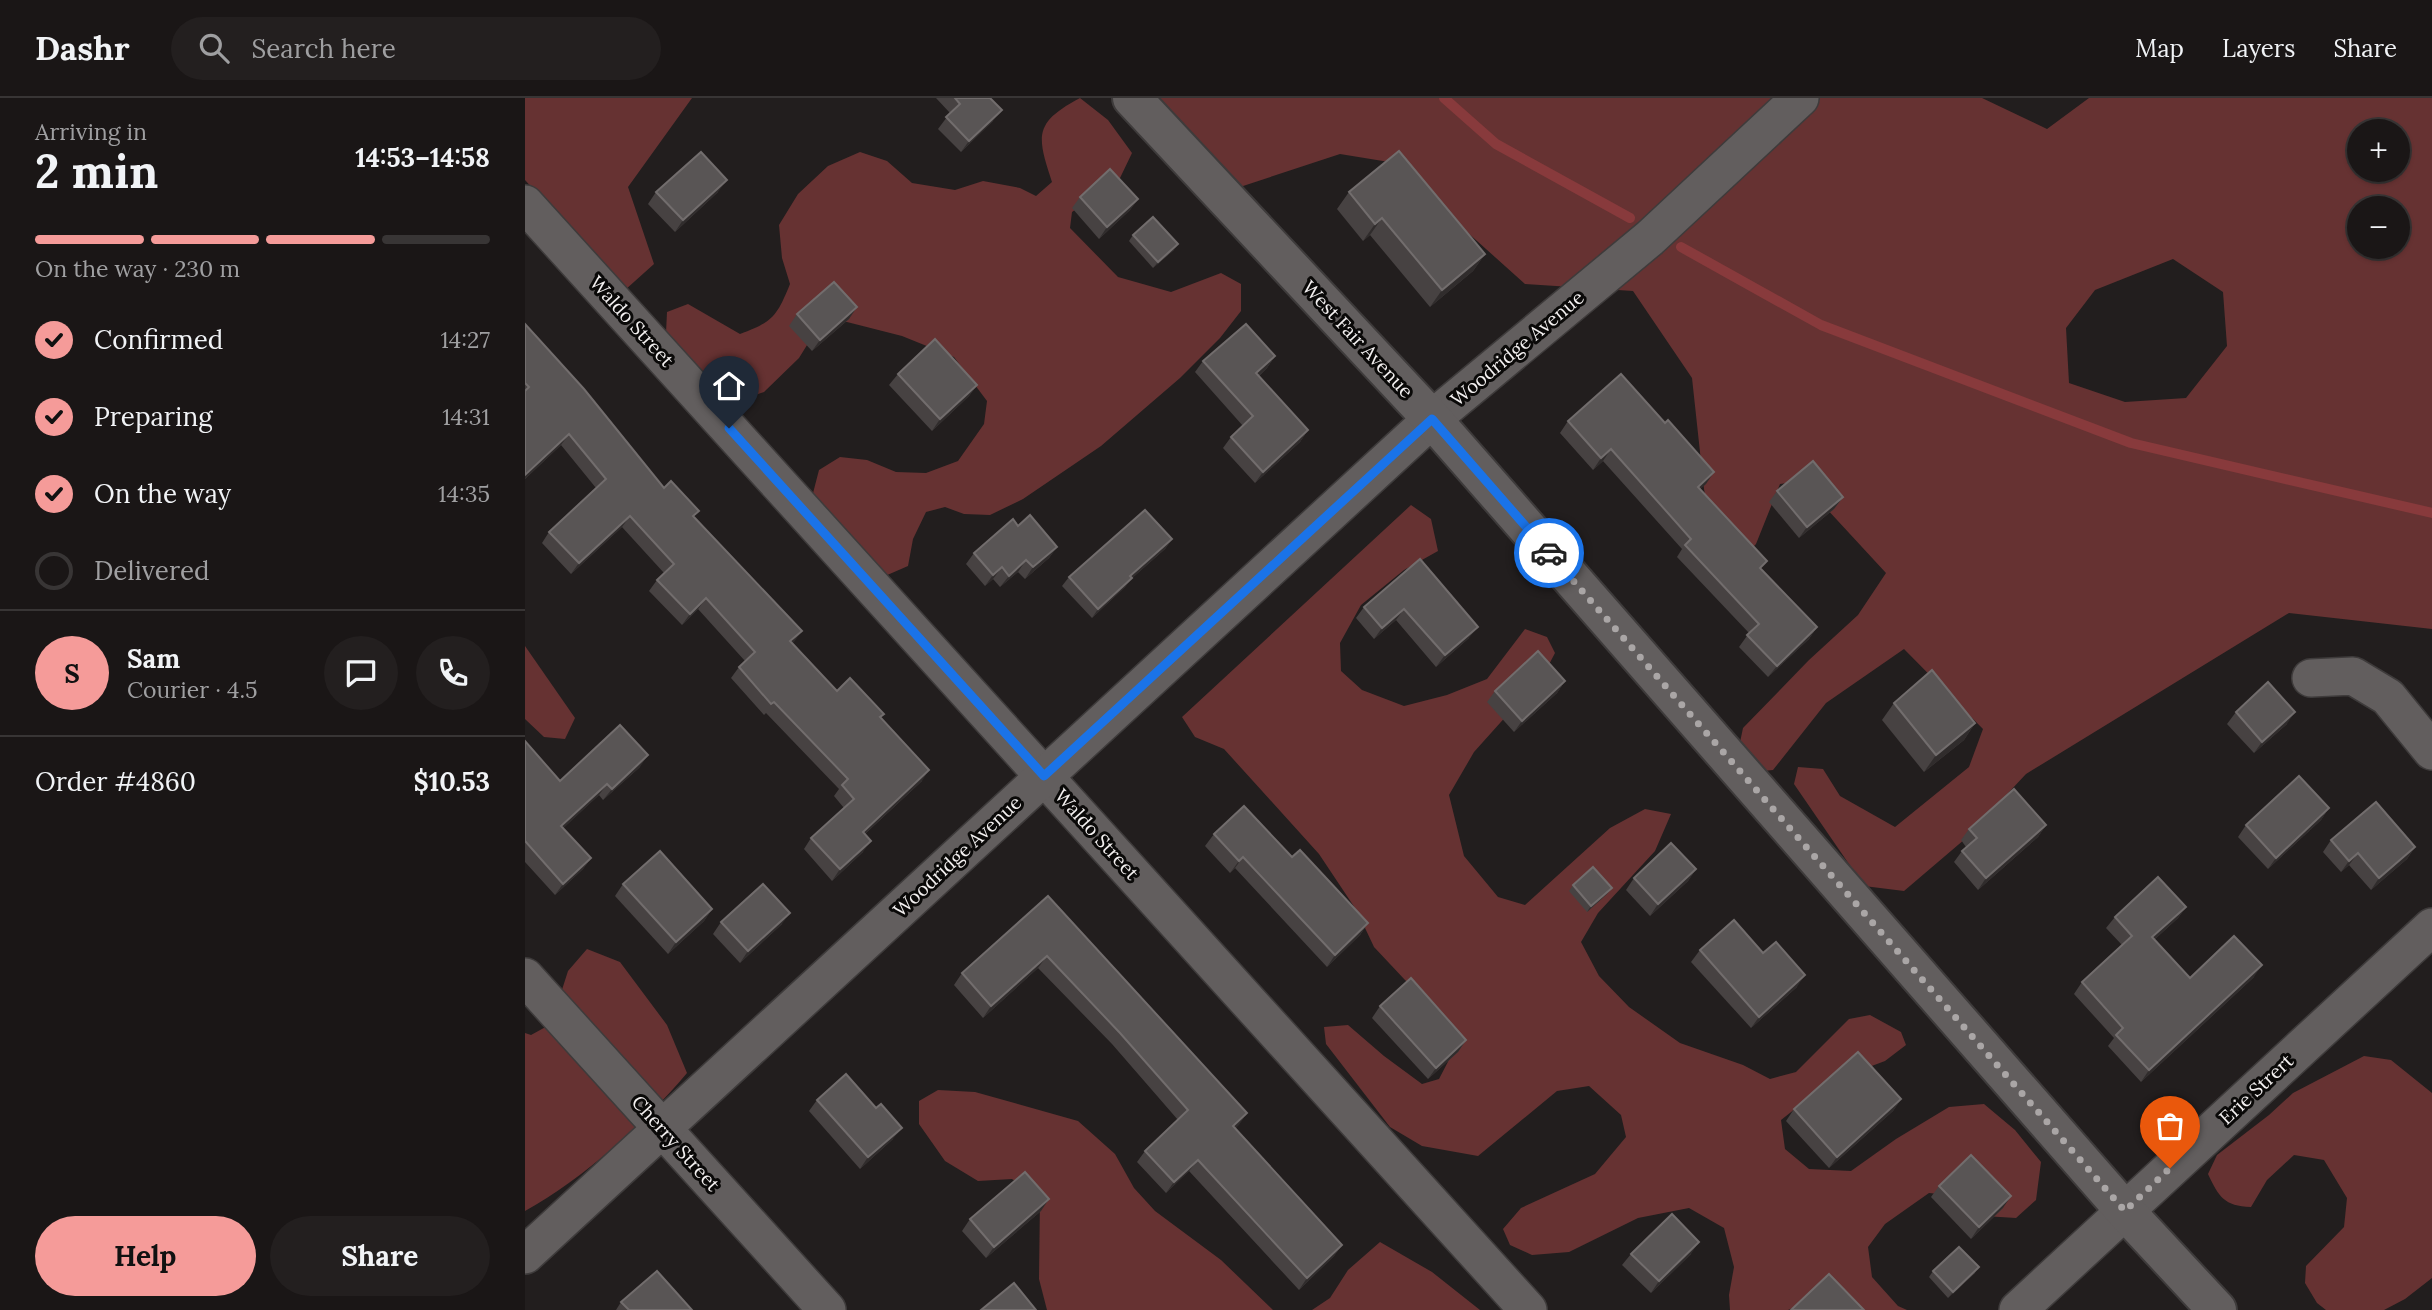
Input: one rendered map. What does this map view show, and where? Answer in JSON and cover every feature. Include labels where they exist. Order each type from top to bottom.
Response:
[{"type":"street","name":"West Fair Avenue","points":[[1132,98],[1432,419],[2125,1211],[2217,1310]]},
{"type":"street","name":"Woodridge Avenue","points":[[525,1255],[1432,419],[1650,238],[1801,98]]},
{"type":"street","name":"Waldo Street","points":[[525,204],[1528,1310]]},
{"type":"street","points":[[2311,678],[2353,676],[2377,690],[2388,697],[2432,751]]},
{"type":"street","name":"Erie Strert","points":[[2018,1310],[2432,927]]},
{"type":"street","name":"Cherry Street","points":[[525,977],[827,1310]]},
{"type":"shaded area","points":[[525,98],[692,98],[628,187],[654,264],[625,290],[525,180]]},
{"type":"shaded area","points":[[1080,98],[1108,120],[1132,153],[1120,178],[1072,212],[1070,228],[1118,277],[1171,292],[1221,273],[1241,284],[1241,311],[1220,338],[1180,378],[1101,446],[1023,499],[990,515],[964,514],[945,507],[926,512],[913,539],[908,566],[885,576],[812,497],[819,470],[840,457],[867,460],[896,472],[926,473],[958,461],[984,424],[987,401],[954,357],[902,336],[833,321],[817,329],[799,358],[764,392],[740,400],[714,388],[666,333],[667,312],[688,304],[740,334],[760,326],[772,317],[790,284],[782,258],[779,225],[798,194],[828,166],[860,152],[887,161],[912,183],[955,190],[983,181],[1020,188],[1036,196],[1052,182],[1042,142],[1047,123],[1054,115]]},
{"type":"shaded area","points":[[1160,98],[1982,98],[2047,129],[2089,98],[2432,98],[2432,629],[2289,613],[2026,774],[1965,839],[1904,891],[1864,886],[1794,784],[1798,767],[1823,769],[1840,796],[1895,827],[1969,767],[1983,729],[1904,649],[1826,703],[1773,770],[1753,772],[1739,747],[1743,728],[1809,660],[1858,615],[1886,573],[1801,481],[1780,484],[1756,544],[1744,556],[1711,524],[1704,489],[1692,378],[1633,291],[1525,284],[1389,162],[1340,154],[1240,187]],"holes":[[[2173,259],[2223,292],[2227,346],[2186,398],[2125,402],[2069,383],[2066,328],[2095,290]]]},
{"type":"shaded area","points":[[1411,505],[1431,519],[1438,551],[1404,570],[1361,605],[1340,643],[1341,671],[1362,690],[1404,706],[1447,695],[1487,679],[1525,629],[1547,637],[1555,653],[1544,674],[1474,752],[1449,795],[1464,856],[1498,897],[1525,905],[1610,828],[1645,809],[1671,814],[1655,851],[1598,913],[1581,942],[1599,976],[1629,1007],[1680,1043],[1743,1065],[1770,1079],[1796,1072],[1849,1019],[1870,1015],[1901,1032],[1906,1045],[1885,1061],[1829,1082],[1781,1120],[1785,1149],[1809,1169],[1851,1171],[1896,1139],[1949,1107],[1984,1104],[2015,1130],[2041,1162],[2036,1200],[2016,1218],[1984,1216],[1959,1196],[1929,1193],[1885,1224],[1868,1247],[1872,1277],[1898,1306],[1907,1310],[1831,1310],[1805,1303],[1788,1310],[1730,1310],[1729,1295],[1734,1267],[1724,1228],[1689,1208],[1638,1218],[1569,1252],[1532,1255],[1510,1245],[1503,1229],[1521,1208],[1595,1174],[1626,1137],[1621,1115],[1589,1086],[1557,1091],[1478,1156],[1422,1146],[1390,1127],[1326,1044],[1324,1027],[1348,1025],[1422,1084],[1439,1079],[1452,1054],[1442,1012],[1405,980],[1374,947],[1357,911],[1319,854],[1224,749],[1195,737],[1182,717]]},
{"type":"shaded area","points":[[525,646],[575,718],[565,739],[544,737],[525,719]]},
{"type":"shaded area","points":[[587,949],[620,962],[667,1025],[687,1073],[612,1149],[569,1183],[525,1211],[525,1033],[531,1035],[551,1024],[568,971]]},
{"type":"shaded area","points":[[2364,1056],[2391,1060],[2432,1093],[2432,1278],[2405,1299],[2384,1310],[2326,1310],[2317,1303],[2305,1283],[2306,1266],[2344,1227],[2347,1198],[2324,1160],[2294,1155],[2267,1180],[2251,1207],[2234,1205],[2223,1199],[2208,1174],[2217,1155],[2293,1093]]},
{"type":"shaded area","points":[[938,1090],[975,1092],[1078,1121],[1115,1154],[1134,1188],[1155,1211],[1221,1260],[1273,1310],[1047,1310],[1039,1279],[1040,1199],[1012,1179],[978,1181],[945,1161],[919,1124],[919,1101]]},
{"type":"shaded area","points":[[1380,1242],[1432,1272],[1480,1310],[1312,1310],[1330,1298],[1348,1270]]},
{"type":"building","points":[[955,98],[990,98],[1002,110],[969,141],[946,117],[960,104]]},
{"type":"building","points":[[1399,151],[1485,254],[1442,290],[1382,218],[1375,224],[1349,192]]},
{"type":"building","points":[[701,152],[727,180],[683,220],[656,192]]},
{"type":"building","points":[[1110,169],[1138,199],[1107,227],[1080,197]]},
{"type":"building","points":[[1153,217],[1178,244],[1158,262],[1133,235]]},
{"type":"building","points":[[834,282],[857,307],[820,340],[797,314]]},
{"type":"building","points":[[525,324],[584,389],[664,488],[671,481],[699,511],[693,516],[802,631],[790,641],[837,691],[850,678],[884,714],[880,717],[929,770],[863,832],[871,841],[840,869],[811,838],[854,799],[842,785],[848,779],[774,702],[771,704],[739,667],[755,652],[706,598],[690,614],[657,580],[674,564],[630,516],[579,563],[549,532],[606,479],[569,434],[525,475],[525,391],[529,387],[525,383]]},
{"type":"building","points":[[1246,324],[1275,356],[1256,373],[1308,430],[1263,472],[1231,437],[1253,416],[1203,361]]},
{"type":"building","points":[[935,339],[977,385],[940,419],[898,374]]},
{"type":"building","points":[[1621,374],[1665,423],[1668,420],[1714,472],[1698,487],[1767,561],[1760,568],[1817,627],[1777,666],[1747,635],[1759,624],[1685,545],[1691,539],[1611,449],[1601,458],[1568,421]]},
{"type":"building","points":[[1813,461],[1843,497],[1807,527],[1777,491]]},
{"type":"building","points":[[1145,510],[1172,539],[1098,609],[1069,577]]},
{"type":"building","points":[[1030,515],[1057,547],[1033,567],[1026,560],[1009,576],[1002,567],[993,575],[974,553],[1013,519],[1018,526]]},
{"type":"building","points":[[1420,559],[1478,627],[1445,655],[1404,609],[1382,628],[1364,607]]},
{"type":"building","points":[[1538,651],[1565,681],[1522,721],[1495,691]]},
{"type":"building","points":[[1932,670],[1975,723],[1936,755],[1894,703]]},
{"type":"building","points":[[2268,682],[2295,712],[2262,742],[2236,712]]},
{"type":"building","points":[[620,725],[648,755],[612,789],[607,784],[561,826],[591,858],[563,884],[525,841],[525,741],[560,781]]},
{"type":"building","points":[[2299,776],[2329,808],[2276,858],[2246,825]]},
{"type":"building","points":[[2014,789],[2046,825],[1986,878],[1962,851],[1977,838],[1969,829]]},
{"type":"building","points":[[2376,802],[2415,847],[2379,878],[2358,853],[2349,861],[2331,840]]},
{"type":"building","points":[[1244,806],[1292,857],[1300,850],[1368,923],[1335,955],[1243,857],[1239,861],[1214,834]]},
{"type":"building","points":[[1671,843],[1696,869],[1658,904],[1634,878]]},
{"type":"building","points":[[660,851],[712,909],[676,942],[623,884]]},
{"type":"building","points":[[1593,867],[1612,888],[1591,906],[1573,885]]},
{"type":"building","points":[[2158,877],[2186,907],[2152,937],[2190,978],[2234,936],[2262,965],[2149,1070],[2116,1035],[2123,1028],[2082,982],[2132,936],[2115,917]]},
{"type":"building","points":[[763,884],[790,913],[748,951],[721,922]]},
{"type":"building","points":[[1048,896],[1247,1113],[1233,1126],[1342,1245],[1307,1278],[1198,1160],[1174,1182],[1145,1151],[1188,1110],[1047,956],[991,1006],[962,973]]},
{"type":"building","points":[[1734,920],[1763,953],[1776,942],[1805,975],[1759,1017],[1700,950]]},
{"type":"building","points":[[1411,978],[1466,1040],[1436,1068],[1380,1006]]},
{"type":"building","points":[[1858,1052],[1901,1099],[1837,1157],[1794,1109]]},
{"type":"building","points":[[846,1074],[876,1108],[881,1104],[902,1128],[868,1157],[817,1100]]},
{"type":"building","points":[[1971,1155],[2011,1196],[1979,1227],[1939,1186]]},
{"type":"building","points":[[1025,1172],[1049,1199],[994,1247],[970,1219]]},
{"type":"building","points":[[1672,1214],[1699,1242],[1659,1281],[1631,1254]]},
{"type":"building","points":[[1959,1247],[1979,1267],[1953,1292],[1933,1271]]},
{"type":"building","points":[[657,1271],[692,1310],[629,1310],[621,1302]]},
{"type":"building","points":[[1829,1274],[1864,1310],[1791,1310]]},
{"type":"building","points":[[1014,1283],[1036,1310],[981,1310]]},
{"type":"waterway","points":[[1444,98],[1496,144],[1630,218]]},
{"type":"waterway","points":[[1681,247],[1821,325],[2131,443],[2432,513]]},
{"type":"way so far","points":[[1549,553],[2125,1211],[2170,1168]]},
{"type":"route","points":[[729,428],[1044,776],[1432,419],[1549,553]]}]
